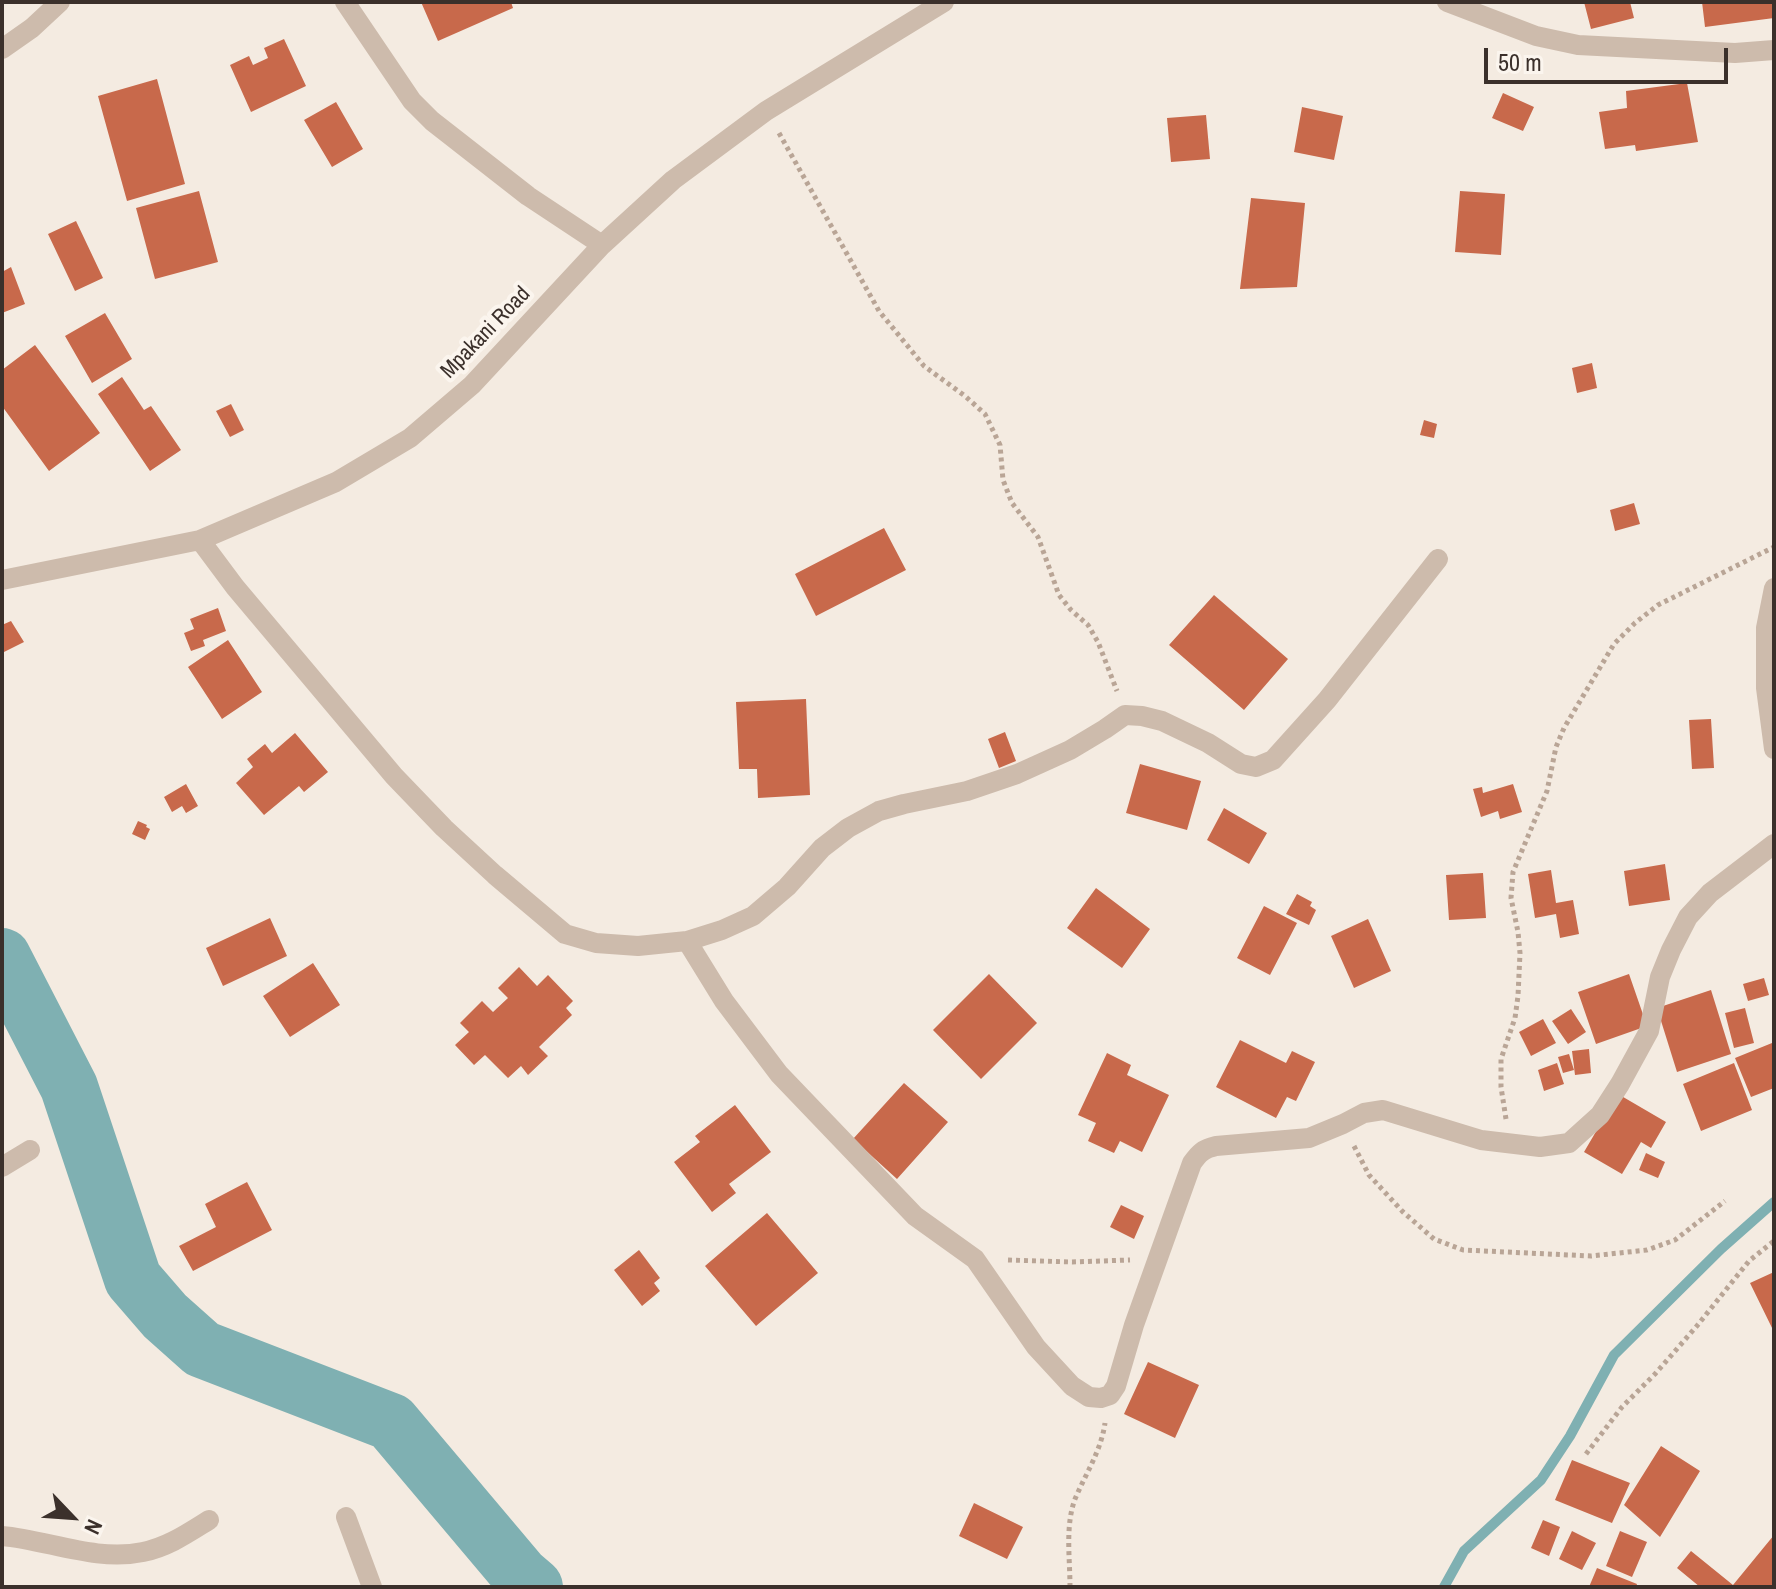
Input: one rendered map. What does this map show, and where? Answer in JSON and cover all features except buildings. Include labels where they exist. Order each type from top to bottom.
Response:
[{"type":"street","points":[[2,49],[32,28],[60,2]]},
{"type":"street","points":[[345,2],[412,101],[432,121],[528,196],[602,245]]},
{"type":"street","name":"Mpakani Road","points":[[2,580],[200,540],[336,482],[410,438],[472,385],[602,245],[673,180],[766,111],[944,2]]},
{"type":"street","points":[[1447,2],[1536,36],[1578,45],[1735,53],[1774,50]]},
{"type":"street","points":[[200,540],[235,587],[394,776],[444,828],[529,906],[565,934],[596,943],[638,946],[687,941],[753,916],[787,887],[822,848],[848,828],[879,811],[967,791],[1017,774],[1070,750],[1125,715],[1162,721],[1208,743],[1241,764],[1256,767],[1273,760],[1327,700],[1438,559]]},
{"type":"street","points":[[1774,588],[1766,628],[1766,688],[1774,749]]},
{"type":"street","points":[[687,941],[724,1001],[779,1074],[915,1216],[975,1259],[1036,1347],[1072,1386],[1089,1397],[1101,1398],[1110,1395],[1116,1386],[1157,1257],[1192,1163],[1205,1148],[1309,1138],[1364,1113],[1383,1110],[1481,1140],[1540,1147],[1569,1143],[1600,1115],[1649,1031],[1660,977],[1688,917],[1710,893],[1774,844]]},
{"type":"street","points":[[2,1167],[30,1150]]},
{"type":"street","points":[[346,1517],[372,1587]]},
{"type":"street","points":[[2,1536],[108,1554],[142,1553],[174,1542],[209,1520]]},
{"type":"path","points":[[766,111],[879,311],[924,366],[985,414],[1000,445],[1003,480],[1012,503],[1038,537],[1059,595],[1088,625],[1098,642],[1125,715]]},
{"type":"path","points":[[1510,1143],[1501,1087],[1501,1059],[1515,1018],[1518,996],[1520,953],[1511,898],[1513,872],[1547,791],[1556,747],[1564,728],[1614,644],[1635,623],[1658,605],[1774,547]]},
{"type":"path","points":[[1343,1124],[1369,1175],[1403,1212],[1434,1239],[1463,1250],[1591,1256],[1647,1250],[1675,1240],[1725,1201]]},
{"type":"path","points":[[1586,1454],[1622,1407],[1696,1327],[1749,1261],[1774,1241]]},
{"type":"path","points":[[975,1259],[1113,1261],[1157,1257]]},
{"type":"path","points":[[1070,1587],[1069,1522],[1075,1500],[1103,1439],[1105,1422],[1101,1398]]},
{"type":"waterway","points":[[2,957],[69,1087],[133,1279],[165,1316],[202,1349],[391,1422],[520,1575],[534,1587]]},
{"type":"waterway","points":[[1444,1587],[1464,1551],[1541,1480],[1570,1436],[1614,1355],[1721,1249],[1774,1202]]}]
